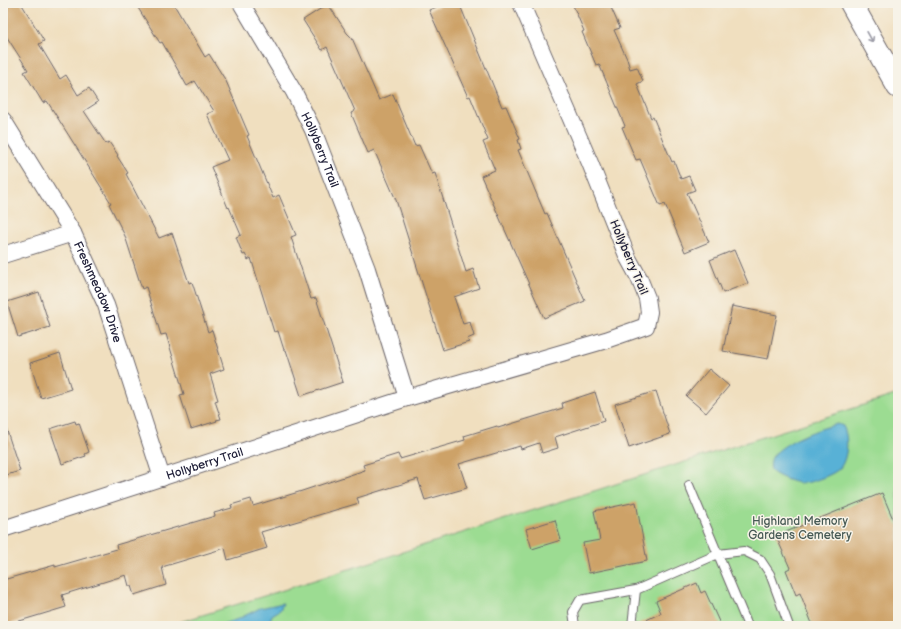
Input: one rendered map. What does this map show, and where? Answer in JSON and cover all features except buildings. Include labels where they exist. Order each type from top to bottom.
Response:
[{"type":"highway","points":[[851,3],[898,87]]},
{"type":"street","name":"Hollyberry Trail","points":[[241,3],[294,92],[313,130],[367,269],[407,398]]},
{"type":"street","name":"Hollyberry Trail","points":[[3,529],[407,398],[606,340],[646,326],[649,312],[647,298],[639,278],[628,258],[590,163],[521,3]]},
{"type":"street","name":"Freshmeadow Drive","points":[[3,120],[73,232],[106,305],[162,478]]},
{"type":"street","points":[[3,255],[73,232]]},
{"type":"lane","points":[[689,485],[748,626]]},
{"type":"lane","points":[[575,626],[573,612],[580,600],[636,590],[718,554],[744,551],[760,559],[770,574],[789,626]]},
{"type":"lane","points":[[632,626],[636,590]]},
{"type":"green space","name":"Highland Memory Gardens Cemetery","points":[[898,394],[898,626],[167,626],[277,592]]},
{"type":"water","points":[[838,424],[843,426],[845,430],[847,447],[843,464],[833,473],[811,482],[800,483],[786,479],[771,471],[770,463],[778,450],[794,440]]},
{"type":"water","points":[[283,603],[280,610],[272,615],[268,626],[217,626],[238,619],[260,608]]}]
